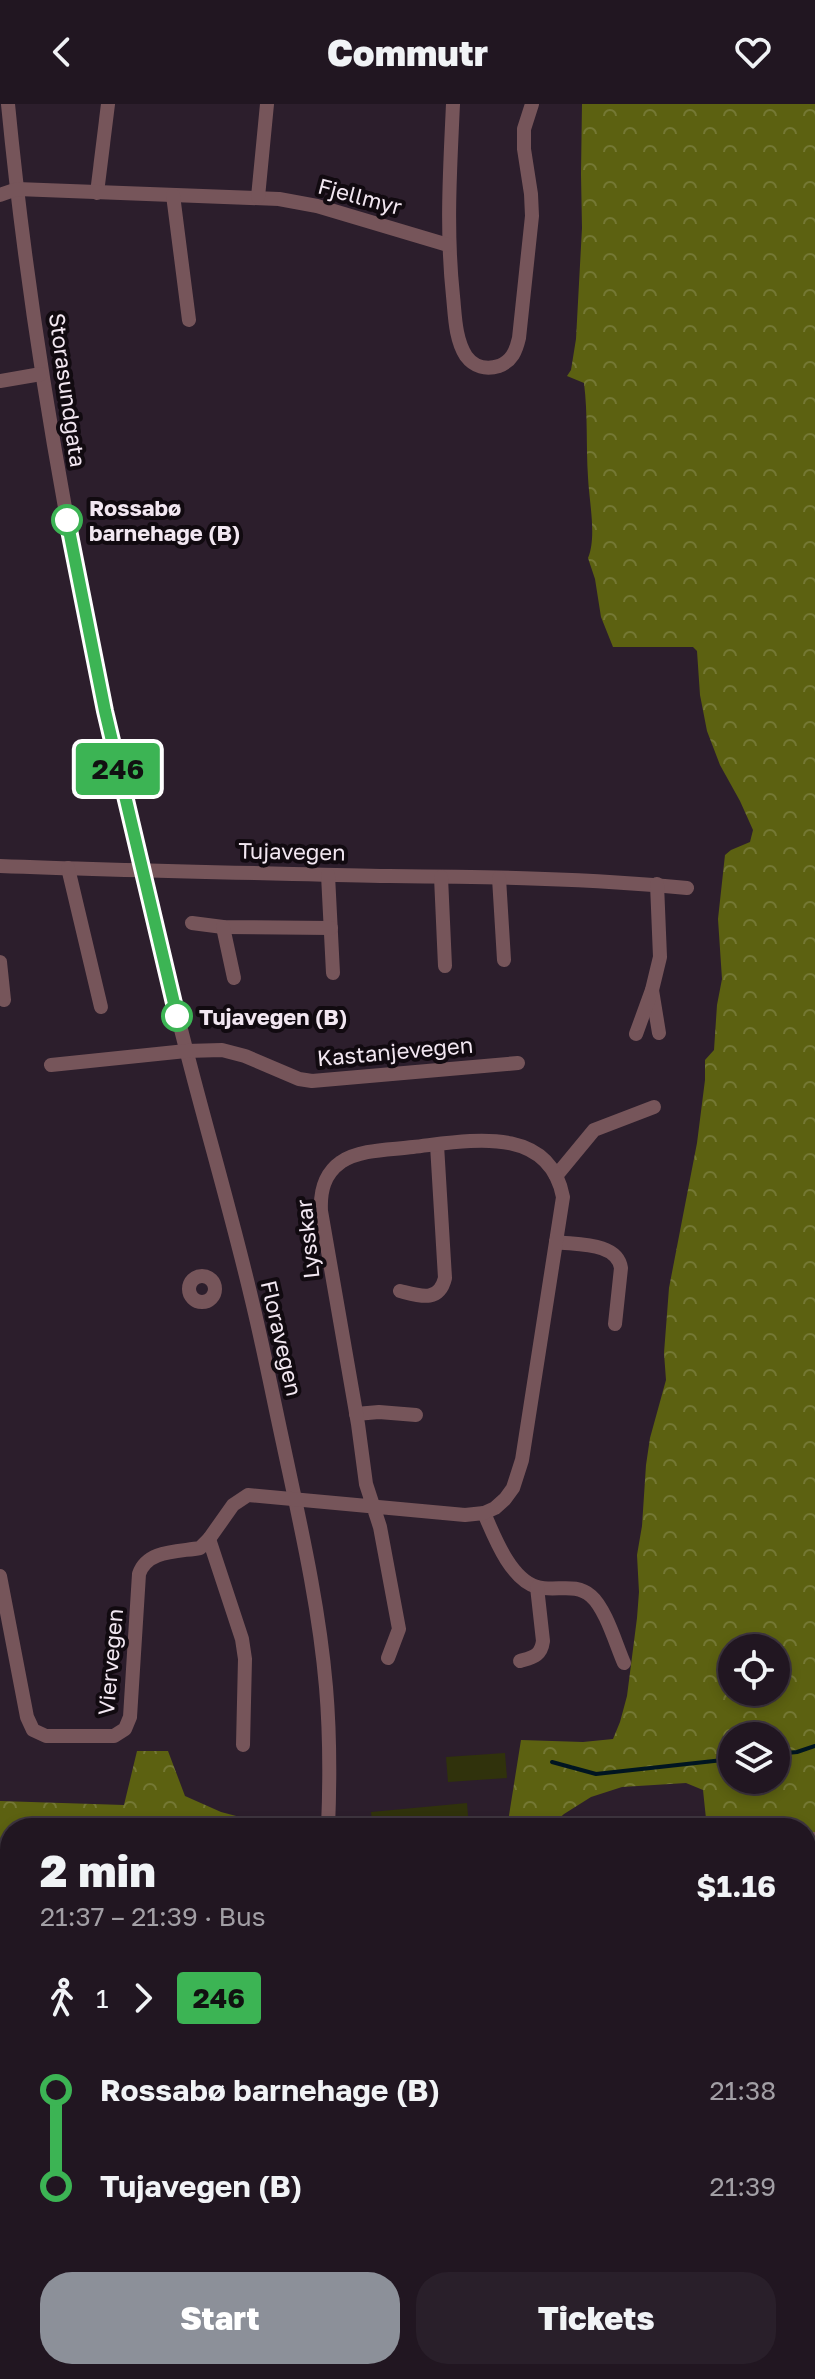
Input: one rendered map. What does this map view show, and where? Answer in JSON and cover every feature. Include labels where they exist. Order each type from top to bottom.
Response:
[{"type":"street","name":"Storasundgata","points":[[8,104],[41,374],[58,475],[92,650],[142,869]]},
{"type":"street","points":[[97,193],[108,104]]},
{"type":"street","points":[[258,197],[267,104]]},
{"type":"street","points":[[453,104],[448,245],[460,342],[468,358],[478,366],[491,368],[504,364],[515,354],[519,338],[532,216],[524,129],[532,104]]},
{"type":"street","name":"Fjellmyr","points":[[17,189],[258,197],[317,206],[448,245]]},
{"type":"street","points":[[0,195],[17,189]]},
{"type":"street","points":[[173,195],[189,320]]},
{"type":"street","points":[[0,381],[41,374]]},
{"type":"street","name":"Tujavegen","points":[[0,866],[499,878],[657,884],[687,888]]},
{"type":"street","points":[[68,868],[101,1007]]},
{"type":"street","name":"Floravegen","points":[[142,869],[252,1302],[295,1499],[326,1685],[328,1818]]},
{"type":"street","points":[[328,875],[333,973]]},
{"type":"street","points":[[441,877],[445,966]]},
{"type":"street","points":[[499,878],[504,960]]},
{"type":"street","points":[[636,1034],[660,957],[657,884]]},
{"type":"street","points":[[192,923],[223,927],[331,928]]},
{"type":"street","points":[[223,927],[234,978]]},
{"type":"street","points":[[0,962],[4,1000]]},
{"type":"street","points":[[652,990],[659,1033]]},
{"type":"street","name":"Kastanjevegen","points":[[51,1065],[213,1050],[234,1052],[299,1079],[312,1081],[518,1063]]},
{"type":"street","points":[[243,1745],[245,1659],[242,1639],[209,1539],[233,1505],[248,1495],[465,1515],[484,1513],[505,1499],[518,1476],[533,1396],[563,1197],[556,1176],[594,1130],[654,1107]]},
{"type":"street","name":"Lysskar","points":[[388,1658],[399,1629],[380,1527],[366,1484],[321,1211],[320,1196],[324,1183],[334,1168],[352,1157],[387,1150],[489,1140],[506,1141],[523,1147],[537,1155],[556,1176]]},
{"type":"street","points":[[400,1291],[429,1296],[443,1288],[445,1278],[437,1145]]},
{"type":"street","points":[[556,1242],[609,1250],[619,1259],[621,1268],[615,1324]]},
{"type":"street","points":[[356,1414],[416,1415]]},
{"type":"street","points":[[484,1513],[505,1557],[525,1580],[537,1587],[575,1588],[592,1597],[624,1663]]},
{"type":"street","name":"Viervegen","points":[[0,1576],[27,1717],[33,1730],[46,1736],[114,1736],[125,1729],[130,1717],[142,1564],[152,1556],[200,1548],[209,1539]]},
{"type":"street","points":[[520,1661],[538,1655],[542,1650],[537,1587]]},
{"type":"green space","points":[[582,104],[815,104],[815,1818],[706,1818],[703,1790],[686,1783],[622,1787],[591,1797],[559,1818],[509,1818],[521,1740],[583,1742],[613,1739],[627,1696],[637,1618],[637,1555],[646,1465],[666,1380],[664,1353],[669,1288],[697,1143],[705,1060],[714,1050],[722,979],[718,919],[725,855],[750,842],[753,830],[720,765],[707,731],[700,695],[697,651],[693,647],[613,647],[601,617],[588,558],[592,529],[584,383],[567,376],[571,370],[576,339],[582,228]]},
{"type":"green space","points":[[137,1751],[168,1751],[185,1796],[244,1818],[0,1818],[0,1801],[124,1805]]},
{"type":"green space","points":[[505,1753],[507,1778],[448,1782],[446,1757]]},
{"type":"green space","points":[[467,1803],[468,1818],[372,1818],[371,1812]]},
{"type":"waterway","points":[[790,1753],[815,1746]]},
{"type":"waterway","points":[[552,1762],[596,1774],[718,1761]]},
{"type":"bus line","name":"246","points":[[67,520],[105,711],[177,1016]]},
{"type":"place","name":"Rossabø barnehage (B)","points":[[67,520]]},
{"type":"place","name":"Tujavegen (B)","points":[[177,1016]]}]
